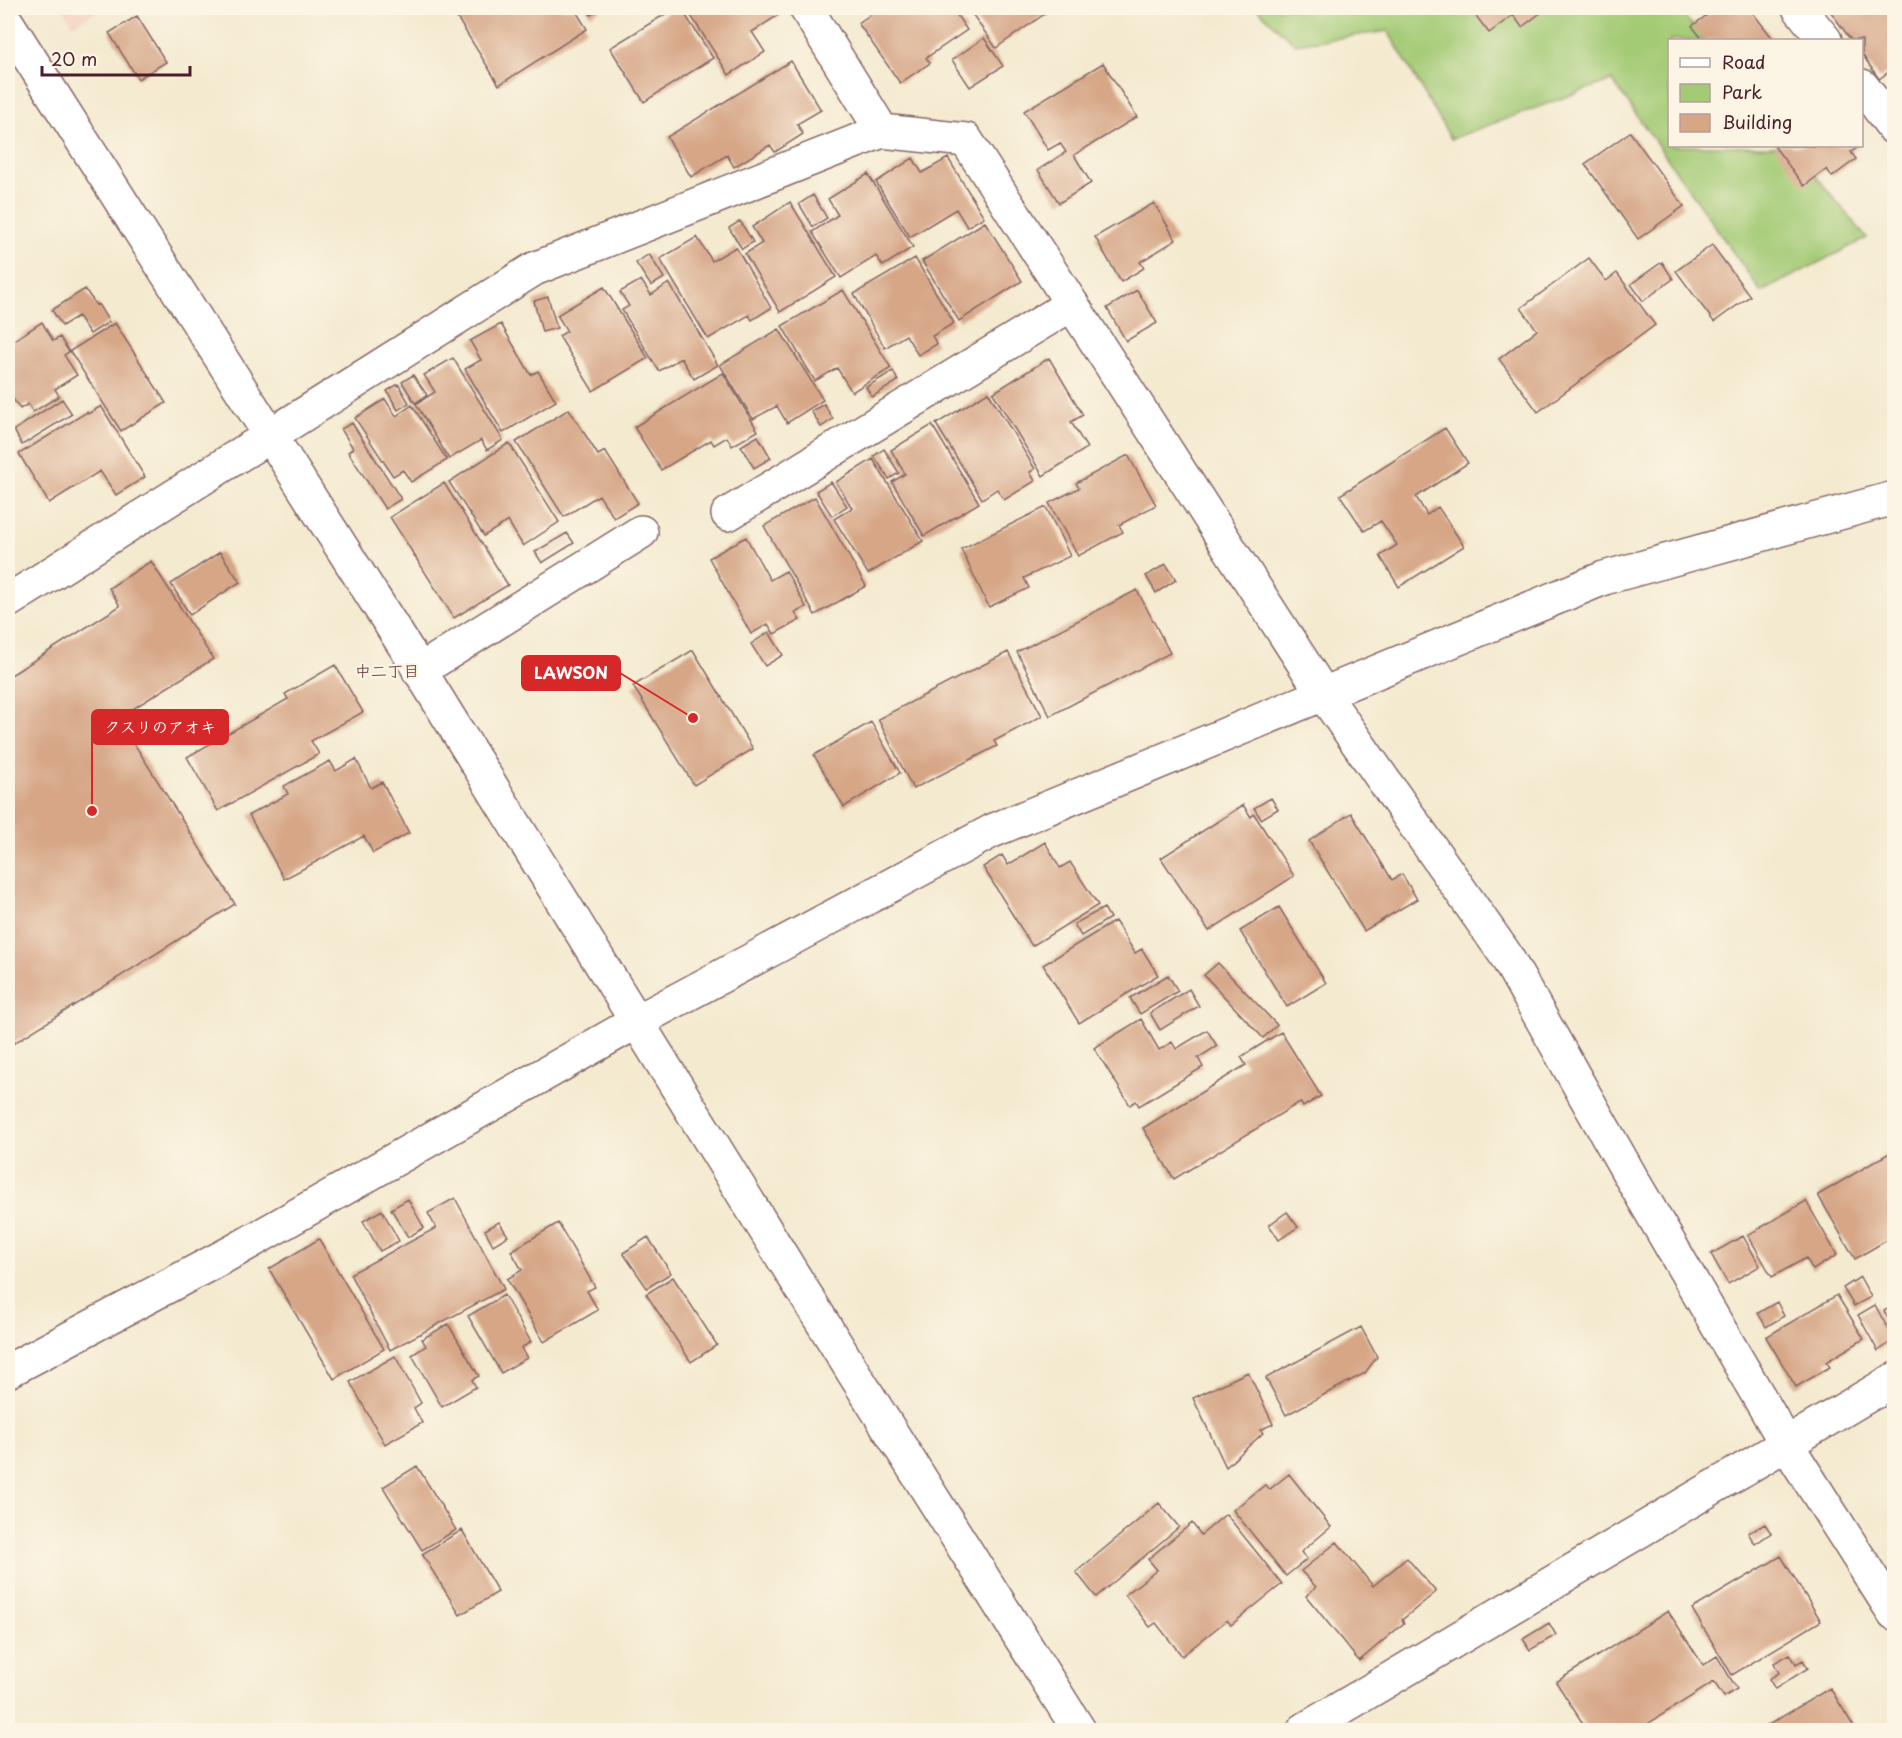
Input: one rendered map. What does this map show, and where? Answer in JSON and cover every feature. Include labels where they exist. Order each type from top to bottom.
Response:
[{"type":"street","points":[[1799,8],[1824,39]]},
{"type":"street","points":[[817,12],[882,130]]},
{"type":"street","points":[[8,24],[271,435],[861,1385],[1079,1731]]},
{"type":"street","points":[[1863,87],[1894,128]]},
{"type":"street","points":[[8,601],[534,269],[882,130],[966,140],[1324,695],[1505,954],[1636,1186],[1787,1444],[1894,1613]]},
{"type":"street","points":[[728,514],[1072,304]]},
{"type":"street","points":[[8,1371],[236,1250],[636,1022],[992,831],[1604,578],[1894,498]]},
{"type":"street","points":[[419,671],[641,532]]},
{"type":"street","points":[[1304,1731],[1894,1380]]},
{"type":"shaded area","points":[[63,8],[103,8],[73,25]]},
{"type":"green space","points":[[1256,8],[1657,8],[1680,11],[1704,39],[1668,39],[1668,147],[1792,147],[1867,238],[1761,292],[1612,80],[1451,139],[1388,31],[1295,44]]},
{"type":"building","points":[[451,8],[574,8],[587,29],[499,85]]},
{"type":"building","points":[[586,8],[603,8],[591,15]]},
{"type":"building","points":[[675,8],[681,8],[713,58],[644,102],[610,48]]},
{"type":"building","points":[[686,8],[780,8],[783,12],[752,32],[765,52],[729,75]]},
{"type":"building","points":[[952,8],[967,30],[926,58],[930,63],[900,83],[858,23],[870,15],[867,9]]},
{"type":"building","points":[[968,8],[1053,8],[996,48]]},
{"type":"building","points":[[1470,8],[1547,8],[1522,27],[1513,15],[1489,33]]},
{"type":"building","points":[[1717,8],[1749,8],[1773,39],[1702,39],[1692,26]]},
{"type":"building","points":[[1828,8],[1894,8],[1894,68],[1879,79],[1863,55],[1863,39],[1850,39]]},
{"type":"building","points":[[137,16],[166,62],[138,79],[109,33]]},
{"type":"building","points":[[984,38],[1003,66],[970,87],[952,60]]},
{"type":"building","points":[[791,61],[821,110],[797,124],[803,134],[775,152],[770,145],[734,167],[727,155],[691,177],[667,137]]},
{"type":"building","points":[[1103,63],[1137,117],[1074,155],[1091,183],[1059,203],[1038,170],[1066,152],[1060,143],[1048,150],[1024,111]]},
{"type":"building","points":[[1630,132],[1684,206],[1638,239],[1585,164]]},
{"type":"building","points":[[1775,147],[1858,147],[1851,152],[1856,159],[1832,177],[1827,169],[1804,186]]},
{"type":"building","points":[[913,158],[922,173],[948,158],[984,217],[967,227],[956,209],[910,237],[876,182]]},
{"type":"building","points":[[868,174],[913,247],[883,266],[876,256],[841,278],[812,232],[838,215],[828,199]]},
{"type":"building","points":[[813,195],[827,218],[813,227],[799,204]]},
{"type":"building","points":[[790,202],[836,277],[780,312],[745,254],[762,243],[752,227]]},
{"type":"building","points":[[1154,203],[1176,240],[1140,262],[1144,268],[1121,282],[1095,237]]},
{"type":"building","points":[[740,221],[753,242],[742,249],[729,228]]},
{"type":"building","points":[[985,222],[1022,281],[959,321],[922,261]]},
{"type":"building","points":[[697,237],[712,261],[736,247],[771,308],[752,320],[749,315],[708,339],[660,259]]},
{"type":"building","points":[[1712,245],[1750,296],[1714,322],[1676,271]]},
{"type":"building","points":[[649,254],[664,278],[651,286],[636,263]]},
{"type":"building","points":[[915,258],[954,323],[932,336],[937,344],[918,355],[906,335],[885,348],[854,294]]},
{"type":"building","points":[[1589,258],[1606,281],[1617,273],[1655,325],[1538,412],[1499,359],[1537,330],[1521,308]]},
{"type":"building","points":[[1662,262],[1673,279],[1643,301],[1631,284]]},
{"type":"building","points":[[641,280],[651,295],[669,283],[718,365],[694,379],[681,358],[659,371],[622,310],[629,306],[620,292]]},
{"type":"building","points":[[604,287],[648,358],[593,391],[559,336],[567,331],[557,315]]},
{"type":"building","points":[[85,289],[109,322],[90,334],[78,316],[62,326],[52,310]]},
{"type":"building","points":[[843,290],[891,368],[852,392],[837,368],[815,381],[782,326]]},
{"type":"building","points":[[1137,290],[1157,323],[1126,341],[1107,308]]},
{"type":"building","points":[[548,297],[557,328],[542,332],[534,301]]},
{"type":"building","points":[[42,322],[53,341],[60,337],[69,352],[64,355],[77,375],[55,389],[59,396],[33,412],[28,404],[20,409],[8,394],[8,344]]},
{"type":"building","points":[[115,323],[166,403],[121,431],[70,351]]},
{"type":"building","points":[[501,324],[531,375],[538,371],[556,401],[503,433],[465,369],[481,360],[470,341]]},
{"type":"building","points":[[779,329],[823,400],[787,423],[777,406],[753,419],[720,365]]},
{"type":"building","points":[[453,358],[503,440],[487,450],[481,440],[449,459],[416,404],[435,392],[424,375]]},
{"type":"building","points":[[1049,358],[1083,415],[1071,422],[1087,448],[1043,476],[993,393]]},
{"type":"building","points":[[893,371],[898,381],[872,397],[866,387]]},
{"type":"building","points":[[723,373],[758,431],[732,446],[727,437],[714,445],[711,440],[661,470],[634,427]]},
{"type":"building","points":[[413,375],[427,395],[415,403],[402,382]]},
{"type":"building","points":[[398,384],[409,403],[398,410],[387,391]]},
{"type":"building","points":[[988,392],[1035,469],[1030,472],[1035,481],[1004,500],[997,489],[982,499],[936,424]]},
{"type":"building","points":[[62,399],[72,414],[22,445],[14,430]]},
{"type":"building","points":[[385,399],[396,416],[412,405],[447,460],[411,482],[403,470],[393,476],[355,418]]},
{"type":"building","points":[[824,404],[833,419],[821,427],[811,411]]},
{"type":"building","points":[[101,406],[145,477],[116,495],[100,471],[49,503],[19,454],[87,412],[88,414]]},
{"type":"building","points":[[569,409],[598,455],[605,451],[638,503],[614,518],[599,495],[564,517],[516,442]]},
{"type":"building","points":[[352,423],[401,499],[385,509],[348,452],[353,448],[341,429]]},
{"type":"building","points":[[932,425],[979,503],[924,536],[892,482],[905,474],[891,450]]},
{"type":"building","points":[[1445,428],[1468,463],[1416,497],[1427,515],[1438,507],[1464,546],[1399,587],[1380,556],[1397,545],[1381,521],[1364,531],[1340,495]]},
{"type":"building","points":[[758,436],[771,458],[754,468],[741,446]]},
{"type":"building","points":[[509,443],[559,522],[523,546],[508,521],[484,536],[449,482]]},
{"type":"building","points":[[884,449],[899,473],[889,479],[874,456]]},
{"type":"building","points":[[1128,455],[1156,505],[1119,525],[1123,532],[1078,556],[1049,503],[1079,488],[1076,483]]},
{"type":"building","points":[[873,459],[923,541],[868,574],[834,519],[852,508],[836,482]]},
{"type":"building","points":[[831,482],[847,506],[832,516],[816,491]]},
{"type":"building","points":[[444,483],[508,585],[454,618],[390,517]]},
{"type":"building","points":[[815,497],[866,586],[815,615],[764,526]]},
{"type":"building","points":[[1046,507],[1070,556],[1024,578],[1029,588],[989,607],[961,549]]},
{"type":"building","points":[[567,533],[574,543],[542,563],[535,552]]},
{"type":"building","points":[[746,537],[770,580],[786,571],[806,607],[795,613],[800,620],[774,634],[768,624],[751,634],[709,558]]},
{"type":"building","points":[[220,552],[240,582],[190,615],[171,584]]},
{"type":"building","points":[[151,561],[213,659],[118,718],[235,904],[8,1047],[8,677],[120,606],[109,588]]},
{"type":"building","points":[[1166,564],[1176,580],[1156,593],[1146,576]]},
{"type":"building","points":[[1137,590],[1170,653],[1050,716],[1017,652]]},
{"type":"building","points":[[769,632],[783,655],[765,666],[751,644]]},
{"type":"building","points":[[693,650],[753,749],[694,785],[633,686]]},
{"type":"building","points":[[1008,652],[1042,716],[994,741],[997,746],[913,789],[878,719]]},
{"type":"building","points":[[335,665],[363,712],[311,741],[319,754],[218,811],[187,757],[288,699],[285,694]]},
{"type":"building","points":[[871,722],[900,773],[844,807],[814,755]]},
{"type":"building","points":[[356,759],[371,788],[382,782],[409,833],[373,853],[364,836],[284,879],[249,815],[288,794],[284,786],[330,761],[336,771]]},
{"type":"building","points":[[1271,798],[1278,809],[1261,819],[1254,808]]},
{"type":"building","points":[[1243,805],[1251,817],[1254,814],[1294,876],[1209,931],[1161,858]]},
{"type":"building","points":[[1351,813],[1392,880],[1402,874],[1417,899],[1364,931],[1309,841]]},
{"type":"building","points":[[1045,842],[1060,868],[1070,862],[1098,905],[1032,946],[983,867],[1002,855],[1008,865]]},
{"type":"building","points":[[1279,907],[1326,983],[1287,1007],[1240,931]]},
{"type":"building","points":[[1104,908],[1110,918],[1081,936],[1074,924]]},
{"type":"building","points":[[1115,921],[1135,953],[1142,949],[1158,975],[1079,1023],[1043,965]]},
{"type":"building","points":[[1218,963],[1277,1025],[1263,1038],[1204,975]]},
{"type":"building","points":[[1168,975],[1178,991],[1140,1014],[1130,998]]},
{"type":"building","points":[[1189,989],[1199,1006],[1160,1030],[1150,1013]]},
{"type":"building","points":[[1141,1019],[1159,1050],[1172,1042],[1176,1049],[1207,1030],[1217,1046],[1198,1058],[1203,1067],[1139,1106],[1136,1101],[1130,1105],[1094,1048]]},
{"type":"building","points":[[1281,1032],[1321,1096],[1303,1107],[1300,1102],[1174,1179],[1143,1128],[1246,1065],[1241,1057]]},
{"type":"building","points":[[1891,1152],[1894,1157],[1894,1236],[1855,1259],[1818,1195]]},
{"type":"building","points":[[455,1198],[504,1289],[390,1350],[350,1274],[436,1228],[428,1213]]},
{"type":"building","points":[[408,1199],[424,1228],[408,1237],[391,1209]]},
{"type":"building","points":[[1806,1201],[1837,1255],[1813,1270],[1806,1258],[1772,1277],[1748,1235]]},
{"type":"building","points":[[382,1210],[399,1241],[380,1251],[363,1221]]},
{"type":"building","points":[[1287,1212],[1298,1227],[1279,1240],[1269,1225]]},
{"type":"building","points":[[499,1222],[508,1236],[493,1245],[485,1230]]},
{"type":"building","points":[[558,1223],[595,1287],[587,1291],[598,1310],[544,1342],[507,1279],[522,1270],[511,1251]]},
{"type":"building","points":[[1743,1236],[1760,1266],[1728,1284],[1711,1254]]},
{"type":"building","points":[[648,1237],[671,1273],[647,1288],[623,1253]]},
{"type":"building","points":[[319,1239],[384,1349],[334,1379],[269,1269]]},
{"type":"building","points":[[673,1277],[717,1345],[691,1362],[646,1294]]},
{"type":"building","points":[[1860,1277],[1871,1297],[1854,1306],[1843,1288]]},
{"type":"building","points":[[504,1295],[531,1342],[521,1348],[527,1358],[501,1373],[468,1316]]},
{"type":"building","points":[[1837,1295],[1864,1339],[1826,1362],[1830,1367],[1796,1387],[1766,1337]]},
{"type":"building","points":[[1777,1302],[1784,1316],[1766,1327],[1758,1313]]},
{"type":"building","points":[[1875,1305],[1894,1340],[1878,1351],[1858,1315]]},
{"type":"building","points":[[1894,1305],[1894,1329],[1884,1311]]},
{"type":"building","points":[[448,1324],[479,1376],[472,1380],[476,1387],[442,1407],[412,1355],[426,1346],[422,1339]]},
{"type":"building","points":[[1361,1327],[1377,1357],[1365,1373],[1286,1415],[1266,1378]]},
{"type":"building","points":[[395,1356],[421,1403],[414,1408],[422,1423],[385,1444],[350,1382]]},
{"type":"building","points":[[1248,1372],[1273,1424],[1260,1430],[1263,1433],[1226,1467],[1193,1398]]},
{"type":"building","points":[[417,1466],[456,1530],[422,1550],[383,1487]]},
{"type":"building","points":[[1289,1474],[1331,1527],[1301,1552],[1307,1559],[1286,1576],[1233,1510],[1265,1485],[1270,1489]]},
{"type":"building","points":[[1159,1503],[1179,1527],[1096,1597],[1076,1572]]},
{"type":"building","points":[[1226,1514],[1282,1584],[1231,1625],[1227,1620],[1182,1656],[1156,1623],[1150,1627],[1125,1595],[1157,1570],[1148,1559],[1192,1523],[1201,1535]]},
{"type":"building","points":[[1765,1524],[1771,1533],[1755,1544],[1748,1533]]},
{"type":"building","points":[[462,1530],[498,1592],[460,1615],[422,1554]]},
{"type":"building","points":[[1337,1542],[1373,1586],[1407,1558],[1436,1592],[1402,1620],[1404,1623],[1359,1661],[1306,1596],[1316,1587],[1301,1571]]},
{"type":"building","points":[[1781,1556],[1821,1621],[1732,1675],[1692,1609]]},
{"type":"building","points":[[1668,1611],[1703,1665],[1717,1656],[1737,1689],[1724,1697],[1714,1682],[1638,1730],[1587,1730],[1556,1682]]},
{"type":"building","points":[[1549,1623],[1556,1635],[1530,1650],[1523,1639]]},
{"type":"building","points":[[1790,1654],[1796,1664],[1803,1660],[1808,1668],[1775,1689],[1769,1679],[1779,1673],[1774,1663]]},
{"type":"building","points":[[1830,1688],[1856,1730],[1760,1730]]},
{"type":"place","name":"LAWSON","points":[[693,718]]},
{"type":"place","name":"クスリのアオキ","points":[[92,811]]},
{"type":"district","name":"中二丁目","points":[[387,670]]}]
